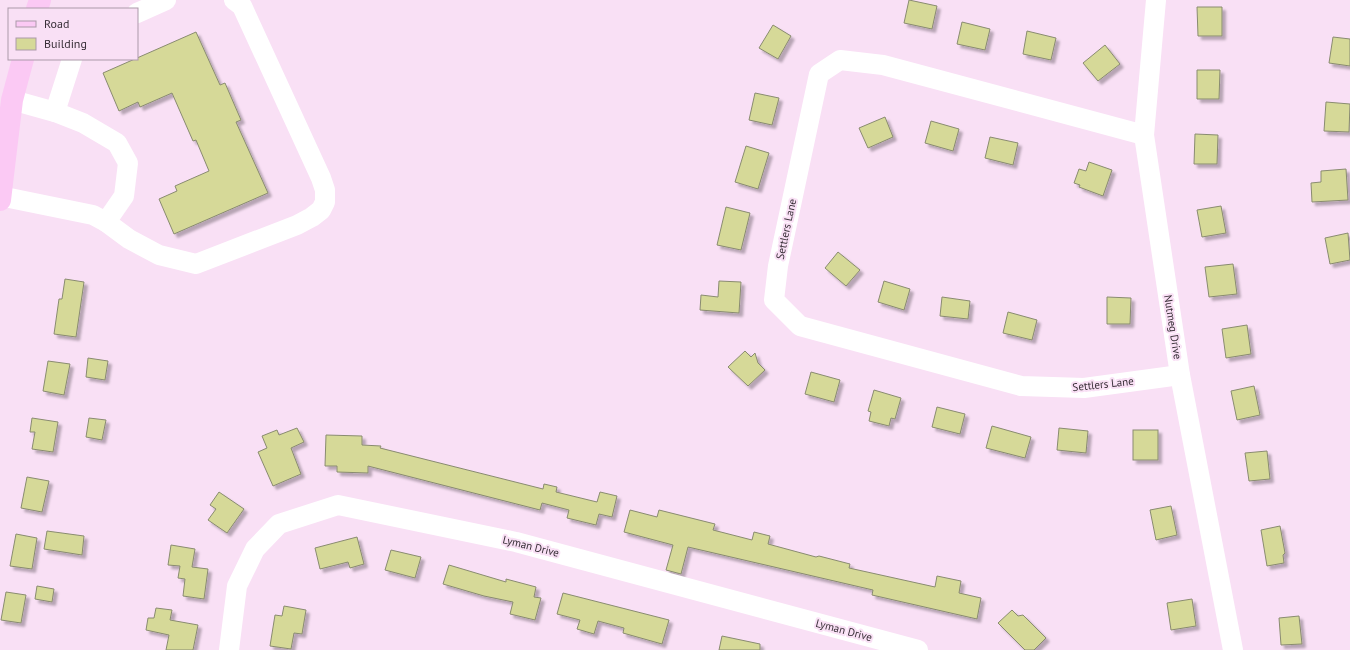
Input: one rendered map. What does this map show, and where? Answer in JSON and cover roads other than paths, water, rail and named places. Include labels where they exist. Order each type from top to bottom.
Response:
[{"type":"main road","points":[[0,200],[12,100],[23,60]]},
{"type":"street","points":[[138,13],[166,0]]},
{"type":"street","points":[[0,196],[93,215],[106,222],[129,239],[159,255],[196,264],[297,225],[321,210],[325,202],[325,190],[321,178],[242,6],[234,0]]},
{"type":"street","name":"Nutmeg Drive","points":[[1156,0],[1144,135],[1180,375],[1233,650]]},
{"type":"street","points":[[55,112],[72,60]]},
{"type":"street","name":"Settlers Lane","points":[[1144,135],[883,64],[840,60],[819,74],[778,266],[774,300],[800,326],[1021,386],[1084,388],[1180,375]]},
{"type":"street","points":[[12,100],[55,112],[83,123],[117,143],[128,163],[124,196],[106,222]]},
{"type":"street","name":"Lyman Drive","points":[[229,650],[237,586],[255,549],[279,524],[338,505],[516,542],[918,650]]}]
